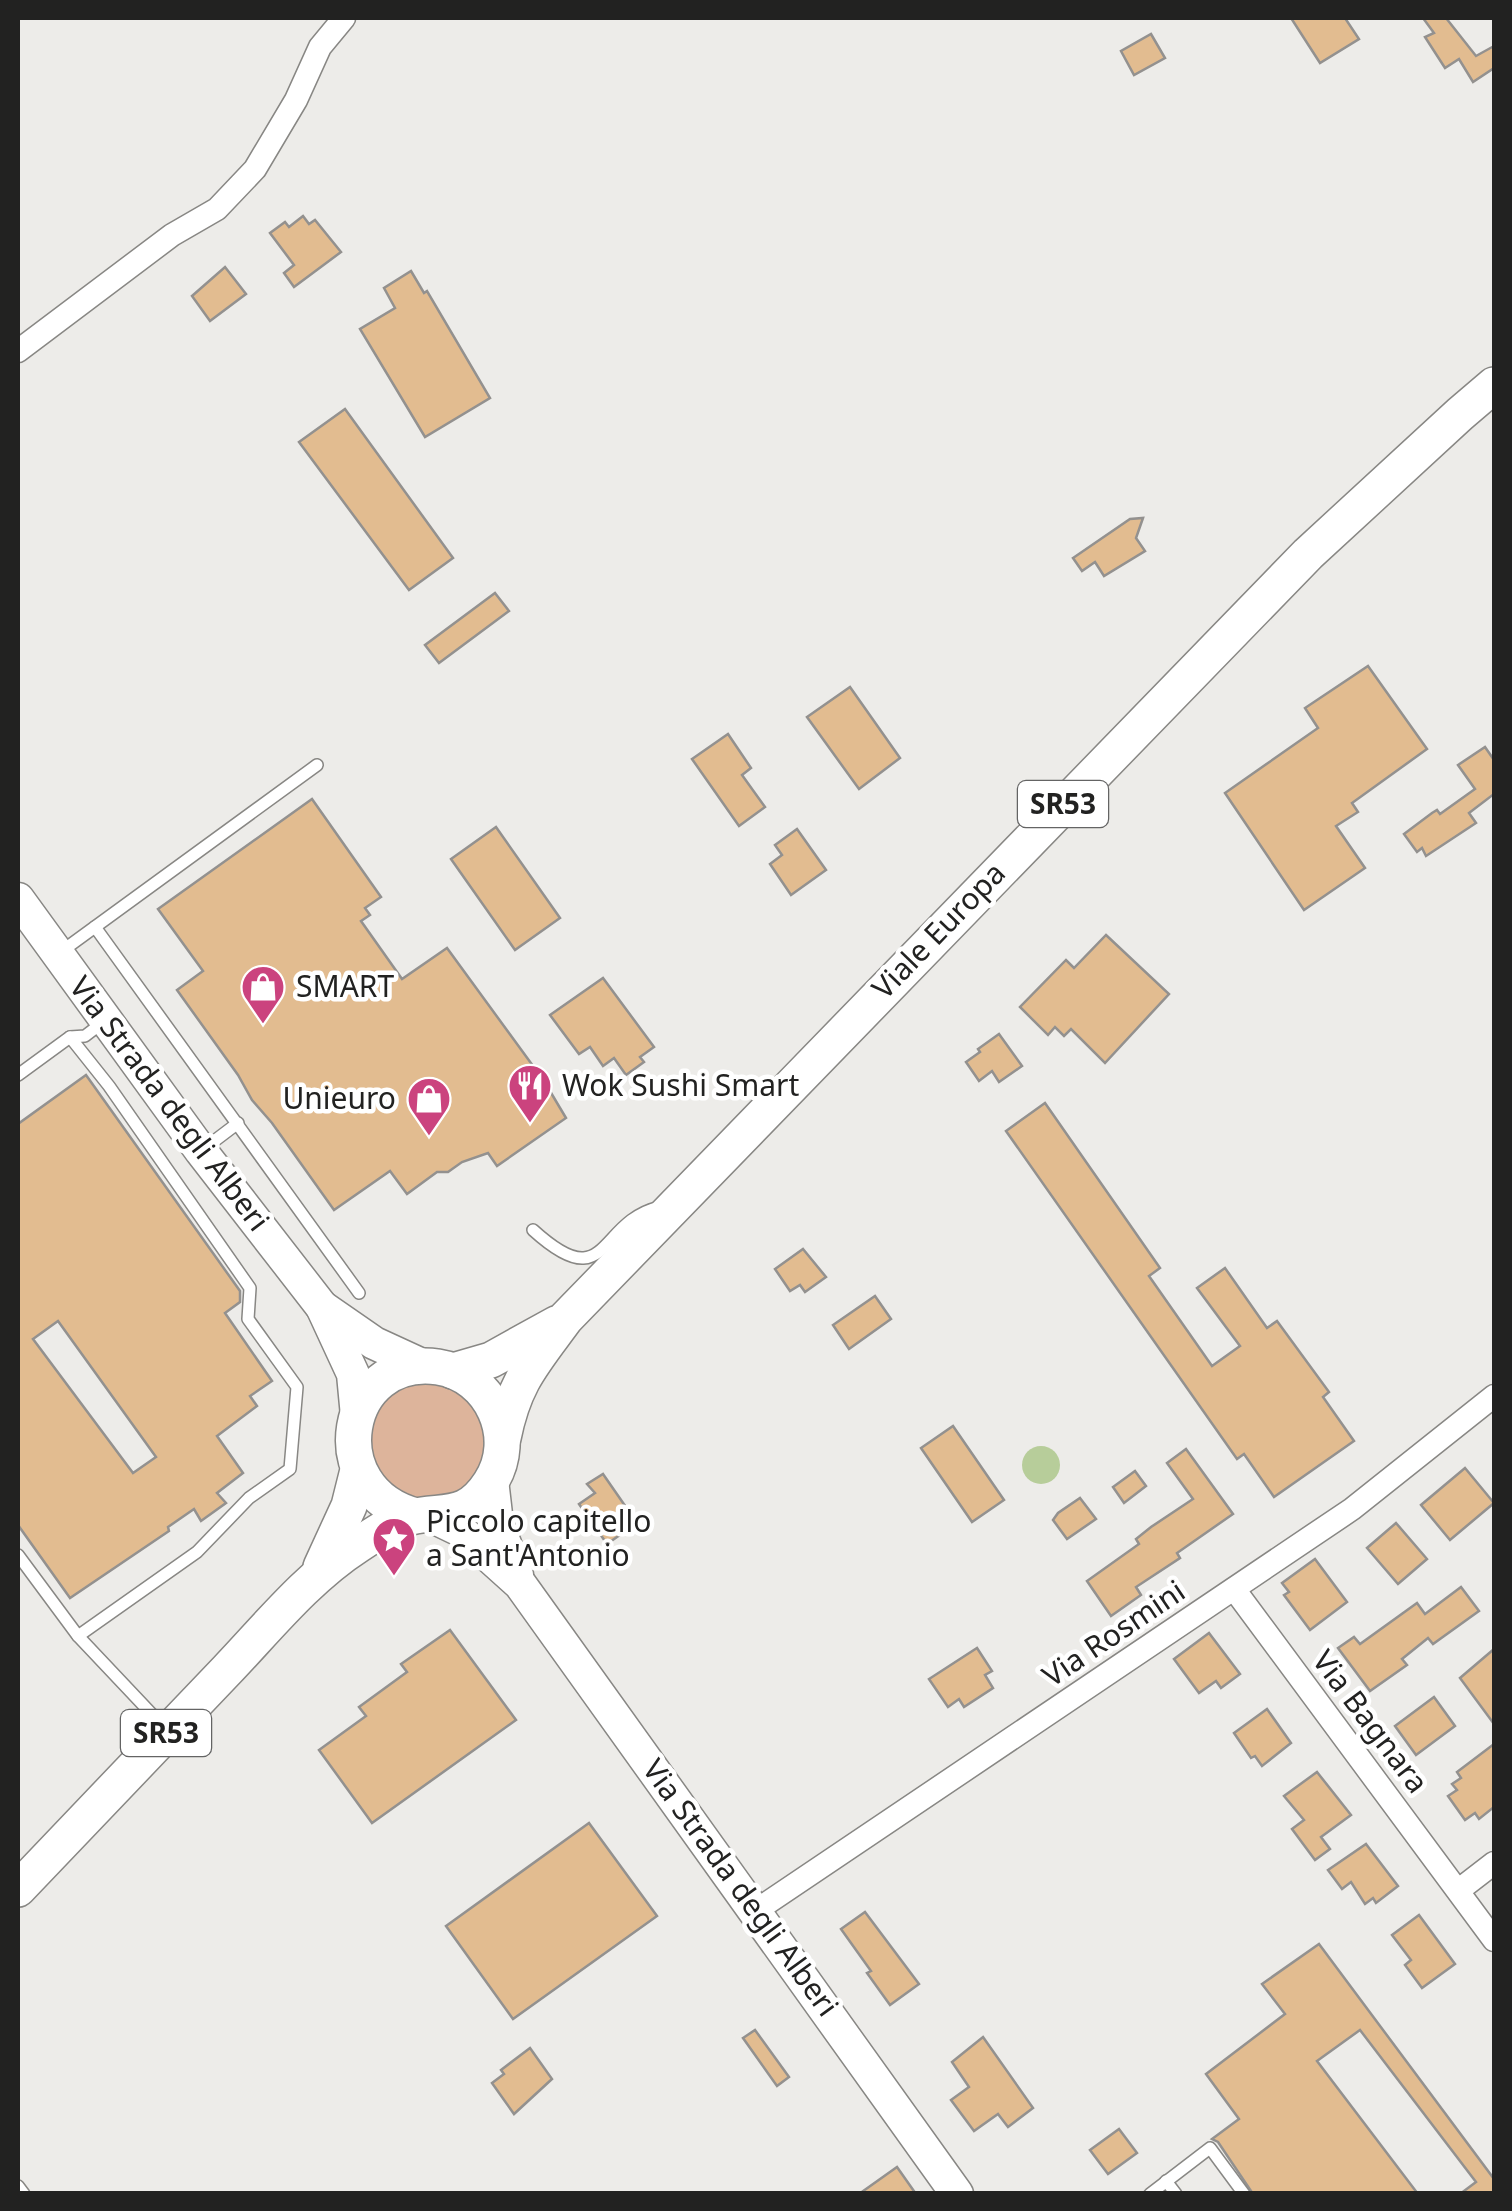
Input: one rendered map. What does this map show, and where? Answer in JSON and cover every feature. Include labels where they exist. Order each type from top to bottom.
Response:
[{"type":"main road","name":"Viale Europa","points":[[492,1480],[502,1453],[510,1401],[523,1376],[566,1318],[1308,554],[1494,386]]},
{"type":"main road","name":"Via Strada degli Alberi","points":[[18,900],[201,1151],[322,1307],[352,1374],[357,1416]]},
{"type":"main road","name":"Via Strada degli Alberi","points":[[322,1307],[374,1343],[439,1369]]},
{"type":"main road","name":"Viale Europa","points":[[357,1416],[383,1381],[410,1368],[439,1369],[491,1360],[566,1318]]},
{"type":"main road","points":[[439,1369],[478,1386],[496,1410],[502,1438]]},
{"type":"main road","points":[[357,1416],[352,1445],[358,1470],[388,1506],[423,1516],[446,1514],[472,1502],[492,1480]]},
{"type":"main road","name":"SR53","points":[[316,1578],[336,1538],[358,1470]]},
{"type":"main road","name":"Via Strada degli Alberi","points":[[492,1480],[497,1523],[520,1584]]},
{"type":"main road","name":"Via Strada degli Alberi","points":[[423,1516],[460,1530],[520,1584],[958,2194]]},
{"type":"main road","name":"SR53","points":[[18,1889],[316,1578],[392,1523],[423,1516]]},
{"type":"street","points":[[18,351],[172,235],[217,209],[254,169],[296,100],[320,48],[344,18]]},
{"type":"street","name":"Via Rosmini","points":[[757,1910],[1352,1509],[1494,1396]]},
{"type":"street","name":"Via Bagnara","points":[[1234,1590],[1494,1940]]},
{"type":"street","points":[[1458,1890],[1494,1862]]},
{"type":"lane","points":[[58,954],[317,765]]},
{"type":"lane","points":[[95,927],[359,1294]]},
{"type":"lane","points":[[18,1075],[70,1037],[85,1036],[105,1021]]},
{"type":"lane","points":[[70,1037],[110,1086],[250,1288],[248,1319],[296,1387],[290,1469],[248,1498],[197,1552],[78,1636]]},
{"type":"lane","points":[[201,1151],[238,1123]]},
{"type":"lane","points":[[613,1269],[554,1254],[539,1246],[532,1230],[568,1257],[585,1259],[605,1247],[640,1211],[676,1203]]},
{"type":"lane","points":[[18,1555],[78,1636],[168,1731]]},
{"type":"lane","points":[[1150,2194],[1210,2148],[1244,2194]]},
{"type":"lane","points":[[1166,2181],[1176,2194]]},
{"type":"lane","points":[[18,2186],[24,2194]]},
{"type":"shaded area","points":[[414,1380],[455,1385],[483,1415],[487,1456],[474,1480],[452,1497],[439,1501],[398,1496],[366,1453],[379,1401]]},
{"type":"shaded area","points":[[1041,1446],[1054,1452],[1060,1465],[1054,1478],[1041,1484],[1028,1478],[1022,1465],[1028,1452]]},
{"type":"building","points":[[1291,18],[1345,18],[1359,39],[1320,63]]},
{"type":"building","points":[[1423,18],[1446,18],[1476,56],[1494,46],[1494,68],[1473,82],[1459,59],[1445,68],[1425,37],[1434,33]]},
{"type":"building","points":[[1151,34],[1165,58],[1134,75],[1121,51]]},
{"type":"building","points":[[303,216],[309,224],[315,220],[341,252],[294,287],[284,273],[294,265],[270,233],[285,222],[289,227]]},
{"type":"building","points":[[225,267],[246,294],[210,321],[192,296]]},
{"type":"building","points":[[411,271],[424,293],[427,291],[490,398],[425,437],[360,329],[395,308],[384,288]]},
{"type":"building","points":[[345,409],[453,558],[409,590],[299,442]]},
{"type":"building","points":[[1143,518],[1136,538],[1145,551],[1104,576],[1095,562],[1082,571],[1073,558],[1130,519]]},
{"type":"building","points":[[495,593],[509,611],[439,663],[425,645]]},
{"type":"building","points":[[1368,666],[1427,749],[1352,803],[1358,812],[1336,826],[1365,868],[1304,910],[1225,793],[1318,728],[1305,708]]},
{"type":"building","points":[[850,687],[900,758],[859,789],[807,717]]},
{"type":"building","points":[[728,734],[751,768],[742,775],[765,807],[739,826],[692,759]]},
{"type":"building","points":[[1485,747],[1494,760],[1494,794],[1469,813],[1476,823],[1426,856],[1422,848],[1417,852],[1404,834],[1475,789],[1458,765]]},
{"type":"building","points":[[312,799],[381,897],[365,908],[370,915],[361,921],[402,979],[447,948],[544,1081],[566,1118],[497,1166],[488,1153],[462,1162],[448,1172],[437,1172],[407,1194],[390,1171],[334,1210],[177,990],[203,971],[158,909]]},
{"type":"building","points":[[496,827],[560,918],[515,950],[451,859]]},
{"type":"building","points":[[797,829],[826,870],[791,895],[770,864],[782,855],[775,845]]},
{"type":"building","points":[[1106,935],[1169,994],[1105,1063],[1071,1029],[1064,1036],[1055,1027],[1048,1035],[1020,1007],[1066,960],[1074,968]]},
{"type":"building","points":[[603,978],[654,1047],[640,1057],[644,1062],[626,1075],[614,1058],[603,1066],[590,1047],[579,1054],[550,1015]]},
{"type":"building","points":[[999,1034],[1022,1066],[999,1082],[992,1071],[979,1081],[966,1062]]},
{"type":"building","points":[[86,1075],[240,1291],[240,1302],[225,1313],[272,1381],[250,1396],[257,1406],[217,1436],[243,1473],[217,1493],[226,1503],[201,1521],[194,1509],[168,1527],[169,1531],[70,1598],[18,1525],[18,1124]],"holes":[[[58,1321],[156,1457],[133,1473],[33,1339]]]},
{"type":"building","points":[[1045,1103],[1160,1268],[1149,1276],[1212,1366],[1240,1346],[1197,1288],[1225,1268],[1267,1328],[1277,1321],[1329,1392],[1323,1397],[1354,1441],[1274,1497],[1244,1454],[1237,1459],[1006,1131]]},
{"type":"building","points":[[803,1249],[826,1277],[805,1292],[800,1285],[790,1291],[775,1269]]},
{"type":"building","points":[[875,1296],[891,1319],[849,1349],[833,1325]]},
{"type":"building","points":[[953,1426],[1004,1500],[972,1522],[921,1448]]},
{"type":"building","points":[[1186,1449],[1233,1514],[1177,1553],[1180,1558],[1136,1587],[1141,1595],[1111,1616],[1087,1581],[1139,1544],[1136,1539],[1151,1527],[1193,1499],[1167,1463]]},
{"type":"building","points":[[1465,1468],[1494,1503],[1450,1540],[1421,1505]]},
{"type":"building","points":[[1135,1471],[1146,1486],[1124,1503],[1113,1487]]},
{"type":"building","points":[[603,1474],[637,1523],[607,1544],[579,1504],[595,1493],[587,1484]]},
{"type":"building","points":[[1080,1498],[1096,1519],[1067,1539],[1053,1520]]},
{"type":"building","points":[[1396,1523],[1427,1559],[1398,1584],[1367,1548]]},
{"type":"building","points":[[1315,1559],[1347,1602],[1310,1630],[1284,1595],[1289,1592],[1282,1583]]},
{"type":"building","points":[[1461,1587],[1479,1611],[1433,1644],[1428,1638],[1402,1659],[1407,1665],[1370,1691],[1338,1648],[1354,1637],[1360,1644],[1417,1603],[1425,1614]]},
{"type":"building","points":[[450,1630],[516,1720],[372,1823],[319,1750],[366,1716],[359,1707],[407,1672],[401,1664]]},
{"type":"building","points":[[1209,1633],[1240,1674],[1221,1688],[1216,1681],[1199,1693],[1174,1659]]},
{"type":"building","points":[[977,1648],[992,1671],[985,1675],[993,1688],[964,1707],[959,1699],[948,1707],[929,1679]]},
{"type":"building","points":[[1494,1649],[1494,1724],[1460,1678]]},
{"type":"building","points":[[1434,1697],[1455,1726],[1416,1755],[1395,1726]]},
{"type":"building","points":[[1267,1709],[1291,1743],[1262,1766],[1255,1756],[1251,1758],[1234,1733]]},
{"type":"building","points":[[1494,1744],[1494,1807],[1479,1819],[1475,1813],[1465,1820],[1448,1796],[1457,1790],[1452,1784],[1461,1778],[1457,1772]]},
{"type":"building","points":[[1317,1772],[1351,1815],[1321,1837],[1330,1849],[1315,1860],[1292,1829],[1304,1820],[1284,1796]]},
{"type":"building","points":[[589,1823],[657,1916],[513,2019],[446,1926]]},
{"type":"building","points":[[1366,1844],[1398,1886],[1376,1903],[1373,1898],[1365,1904],[1351,1882],[1342,1889],[1328,1870]]},
{"type":"building","points":[[865,1912],[919,1984],[890,2005],[841,1929]]},
{"type":"building","points":[[1419,1915],[1455,1964],[1422,1988],[1405,1965],[1411,1960],[1392,1935]]},
{"type":"building","points":[[1319,1944],[1494,2179],[1494,2194],[1460,2194],[1476,2182],[1360,2030],[1317,2061],[1418,2194],[1253,2194],[1218,2142],[1212,2139],[1239,2119],[1206,2074],[1285,2014],[1262,1984]]},
{"type":"building","points":[[755,2030],[789,2077],[777,2086],[743,2038]]},
{"type":"building","points":[[983,2037],[1033,2108],[1008,2127],[998,2114],[974,2131],[951,2100],[969,2087],[952,2062]]},
{"type":"building","points":[[530,2048],[552,2079],[514,2114],[492,2083],[504,2074],[501,2070]]},
{"type":"building","points":[[1119,2129],[1137,2153],[1108,2174],[1090,2150]]},
{"type":"building","points":[[897,2167],[916,2194],[859,2194]]},
{"type":"place","name":"SMART","points":[[263,1025]]},
{"type":"place","name":"Wok Sushi Smart","points":[[530,1124]]},
{"type":"place","name":"Unieuro","points":[[429,1137]]},
{"type":"place","name":"Piccolo capitello a Sant'Antonio","points":[[394,1577]]}]
